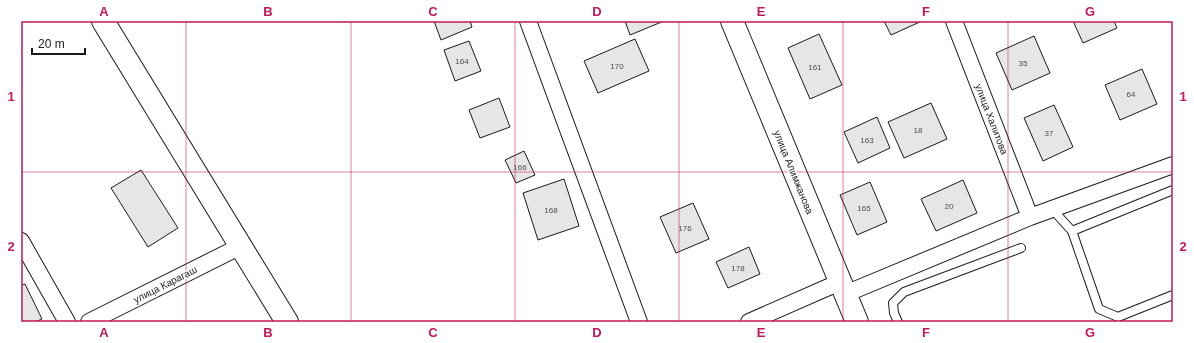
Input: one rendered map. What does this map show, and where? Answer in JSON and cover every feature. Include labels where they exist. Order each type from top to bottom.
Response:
[{"type":"street","points":[[103,21],[287,322]]},
{"type":"street","points":[[528,21],[639,322]]},
{"type":"street","name":"улица Алимжанова","points":[[732,21],[857,322]]},
{"type":"street","name":"улица Халитова","points":[[954,21],[1030,217]]},
{"type":"street","points":[[749,322],[1173,165]]},
{"type":"street","points":[[21,241],[67,322]]},
{"type":"street","name":"улица Карагаш","points":[[89,322],[241,246]]},
{"type":"lane","points":[[1072,231],[1173,190]]},
{"type":"lane","points":[[1052,209],[1072,231],[1099,308],[1118,317],[1173,295]]},
{"type":"lane","points":[[898,322],[894,313],[893,303],[904,292],[1021,248]]},
{"type":"building","points":[[434,21],[470,21],[472,27],[441,40]]},
{"type":"building","points":[[625,21],[664,21],[630,35]]},
{"type":"building","points":[[884,21],[922,21],[891,35]]},
{"type":"building","points":[[1073,21],[1114,21],[1117,28],[1083,43]]},
{"type":"building","points":[[819,34],[842,85],[810,99],[788,48]]},
{"type":"building","points":[[1034,36],[1050,73],[1012,90],[996,53]]},
{"type":"building","points":[[635,39],[649,71],[598,93],[584,61]]},
{"type":"building","points":[[469,41],[481,71],[455,81],[444,50]]},
{"type":"building","points":[[1142,69],[1157,104],[1120,120],[1105,85]]},
{"type":"building","points":[[499,98],[510,127],[480,138],[469,110]]},
{"type":"building","points":[[931,103],[947,139],[904,158],[888,122]]},
{"type":"building","points":[[1054,105],[1073,147],[1043,161],[1024,118]]},
{"type":"building","points":[[877,117],[890,148],[858,163],[844,132]]},
{"type":"building","points":[[524,151],[535,175],[516,183],[505,160]]},
{"type":"building","points":[[141,170],[178,228],[148,247],[111,188]]},
{"type":"building","points":[[564,179],[579,226],[538,240],[523,193]]},
{"type":"building","points":[[963,180],[977,213],[936,231],[921,199]]},
{"type":"building","points":[[870,182],[887,222],[857,235],[840,195]]},
{"type":"building","points":[[693,203],[709,239],[676,253],[660,217]]},
{"type":"building","points":[[749,247],[760,274],[728,288],[716,262]]},
{"type":"building","points":[[25,284],[42,319],[35,322],[21,321],[21,285]]}]
